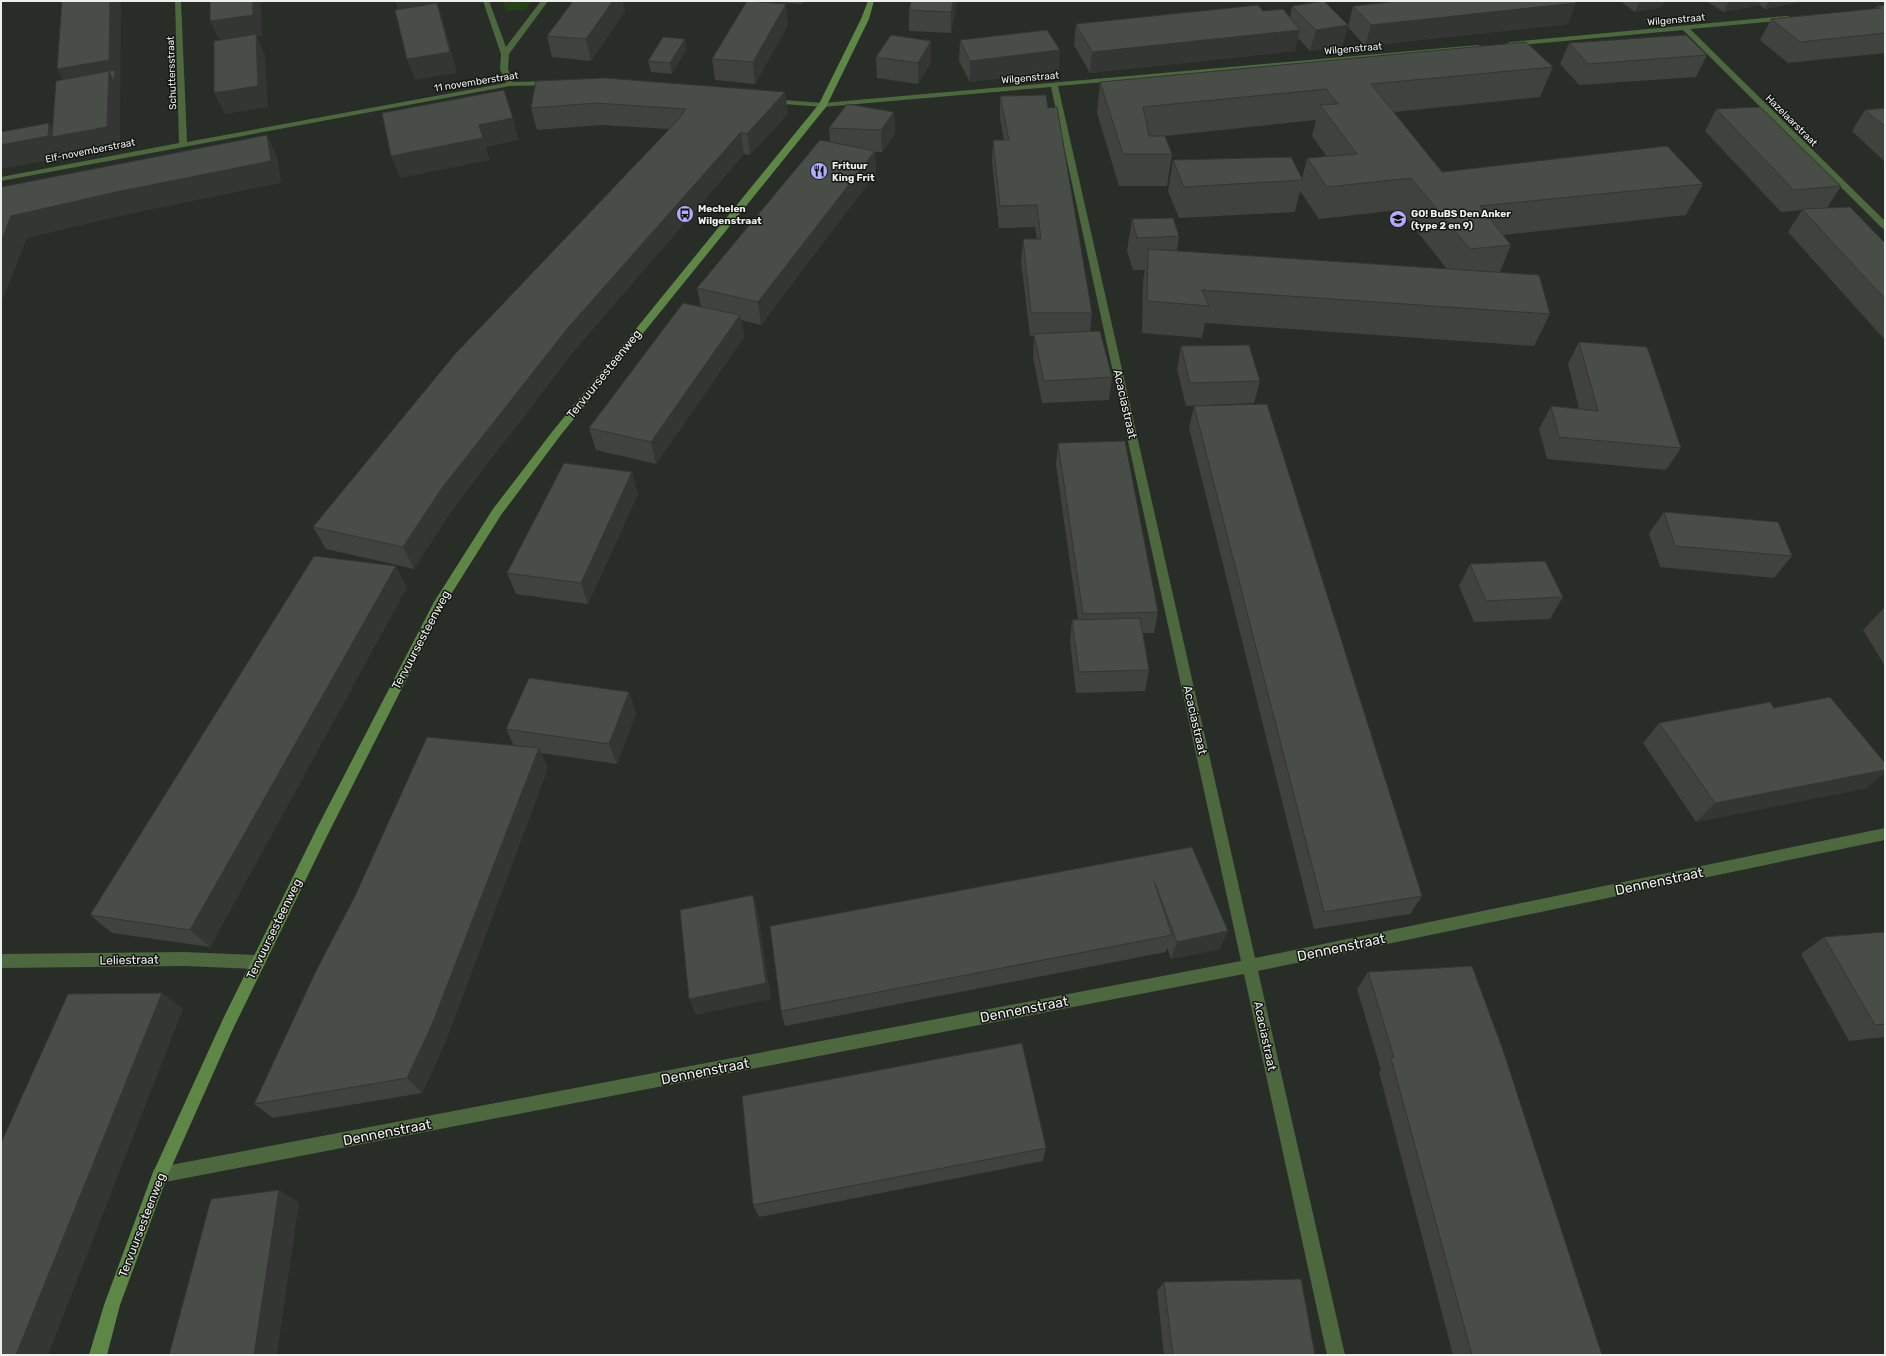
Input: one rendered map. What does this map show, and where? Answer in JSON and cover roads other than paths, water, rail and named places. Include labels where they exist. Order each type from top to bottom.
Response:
[{"type":"street","name":"Schuttersstraat","points":[[178,1],[183,143]]},
{"type":"street","points":[[486,1],[504,54],[504,69],[510,84]]},
{"type":"street","points":[[504,54],[545,1]]},
{"type":"street","name":"Tervuursesteenweg","points":[[98,1355],[112,1305],[160,1176],[228,1024],[438,605],[497,512],[556,434],[822,105],[865,19],[871,1]]},
{"type":"street","name":"Wilgenstraat","points":[[1504,44],[1793,17]]},
{"type":"street","name":"Hazelaarstraat","points":[[1685,28],[1885,226]]},
{"type":"street","name":"Wilgenstraat","points":[[822,105],[1488,46]]},
{"type":"street","name":"11 novemberstraat","points":[[183,143],[510,84],[561,84]]},
{"type":"street","name":"Acaciastraat","points":[[1054,85],[1336,1355]]},
{"type":"street","points":[[759,100],[822,105]]},
{"type":"street","name":"Elf-novemberstraat","points":[[1,179],[183,143]]},
{"type":"street","name":"Dennenstraat","points":[[160,1176],[1250,966],[1885,834]]},
{"type":"street","name":"Leliestraat","points":[[1,961],[184,959],[258,962]]},
{"type":"place","name":"Frituur King Frit","points":[[819,171]]},
{"type":"place","name":"Mechelen Wilgenstraat","points":[[685,214]]},
{"type":"place","name":"GO! BuBS Den Anker (type 2 en 9)","points":[[1398,219]]}]
